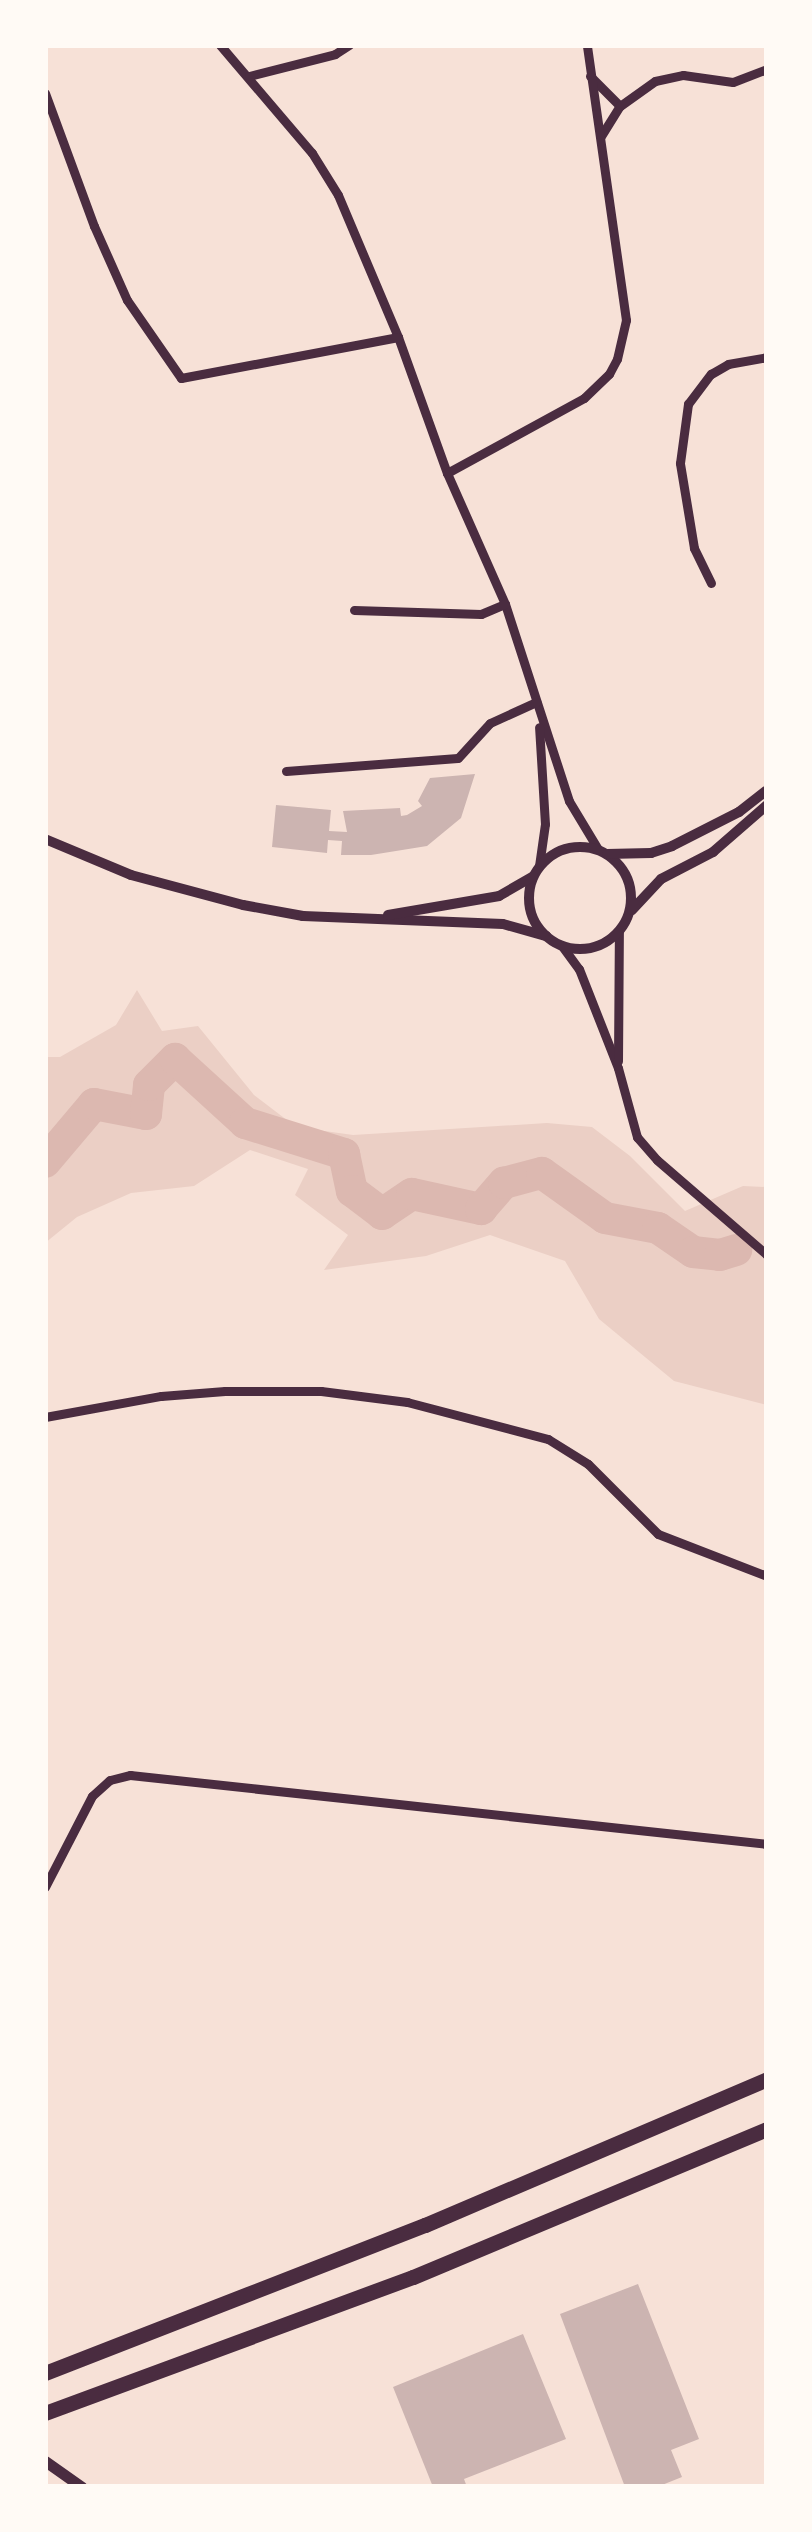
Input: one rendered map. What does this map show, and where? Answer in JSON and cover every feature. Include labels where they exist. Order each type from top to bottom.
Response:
[{"type":"highway","points":[[45,2373],[424,2225],[767,2079]]},
{"type":"highway","points":[[45,2413],[413,2278],[767,2129]]},
{"type":"main road","points":[[45,2461],[82,2487]]},
{"type":"street","points":[[220,45],[312,153],[338,196],[398,337],[447,473],[505,604],[539,719],[545,824],[530,908],[546,936]]},
{"type":"street","points":[[249,76],[334,54],[350,45]]},
{"type":"street","points":[[447,473],[584,398],[598,387],[617,359],[626,320],[587,45]]},
{"type":"street","points":[[601,136],[620,106],[637,91],[670,76],[732,82],[767,69]]},
{"type":"street","points":[[590,76],[620,106]]},
{"type":"street","points":[[45,93],[94,226],[127,300],[180,378],[398,337]]},
{"type":"street","points":[[710,583],[694,548],[680,463],[688,404],[711,374],[728,364],[767,357]]},
{"type":"street","points":[[354,610],[481,614],[505,604]]},
{"type":"street","points":[[286,771],[458,758],[490,723],[536,702]]},
{"type":"street","points":[[539,719],[569,801],[603,852],[630,883],[627,920]]},
{"type":"street","points":[[368,919],[499,896],[566,848],[651,852],[672,846],[739,812],[767,790]]},
{"type":"street","points":[[562,946],[593,947],[619,931],[661,879],[714,852],[767,805]]},
{"type":"street","points":[[45,839],[184,891],[303,916],[503,924],[546,936],[562,946],[578,969],[618,1068],[637,1136],[656,1160],[767,1255]]},
{"type":"street","points":[[618,1068],[615,954],[619,931]]},
{"type":"street","points":[[45,1417],[161,1396],[225,1391],[321,1392],[407,1402],[548,1439],[588,1464],[658,1534],[767,1576]]},
{"type":"street","points":[[45,1887],[92,1796],[110,1780],[130,1775],[767,1844]]},
{"type":"shaded area","points":[[137,990],[162,1031],[198,1026],[254,1095],[296,1127],[353,1135],[547,1123],[592,1127],[630,1156],[685,1211],[743,1186],[767,1187],[767,1405],[674,1381],[599,1319],[565,1261],[490,1235],[426,1256],[324,1270],[348,1235],[295,1195],[308,1169],[250,1150],[194,1186],[131,1193],[77,1217],[45,1243],[45,1057],[60,1057],[116,1025]]},
{"type":"building","points":[[475,774],[461,818],[427,846],[371,855],[341,855],[342,841],[328,840],[327,853],[272,847],[276,805],[331,810],[329,831],[347,832],[343,811],[400,808],[401,816],[407,815],[422,806],[418,801],[430,778]]},
{"type":"building","points":[[638,2284],[699,2439],[671,2450],[682,2477],[657,2487],[625,2487],[560,2314]]},
{"type":"building","points":[[523,2334],[566,2439],[464,2479],[467,2487],[433,2487],[393,2387]]},
{"type":"waterway","points":[[45,1162],[94,1104],[146,1114],[149,1085],[175,1059],[245,1123],[344,1154],[352,1191],[382,1214],[412,1194],[481,1209],[504,1183],[542,1173],[605,1218],[658,1228],[693,1252],[720,1255],[736,1250]]}]
